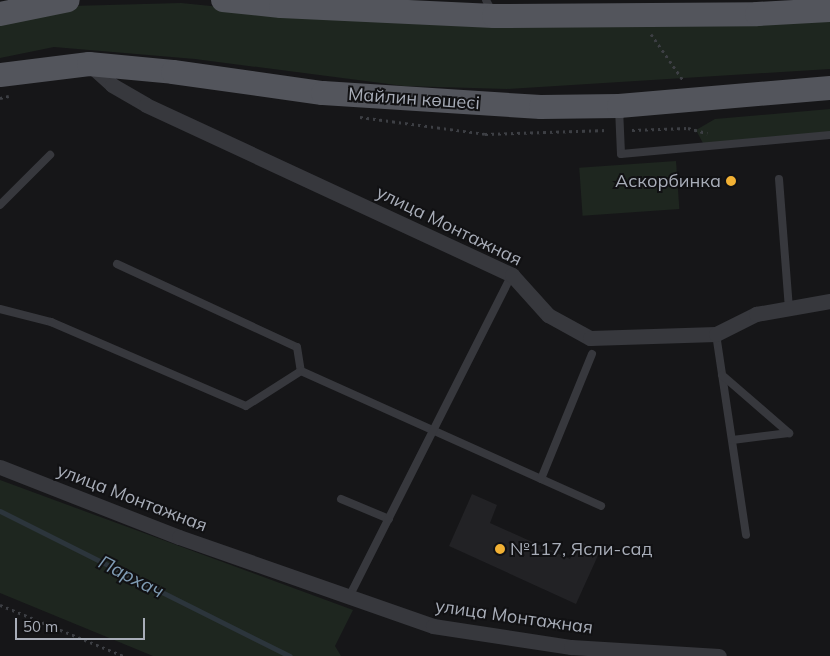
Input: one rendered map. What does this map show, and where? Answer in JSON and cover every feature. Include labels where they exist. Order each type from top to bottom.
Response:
[{"type":"main road","points":[[0,14],[68,0]]},
{"type":"main road","points":[[223,0],[463,10],[490,8],[830,10]]},
{"type":"main road","name":"Майлин көшесі","points":[[0,75],[89,64],[173,72],[323,93],[541,107],[619,106],[830,88]]},
{"type":"street","name":"улица Монтажная","points":[[89,64],[112,85],[146,105],[512,275],[548,315],[590,338],[716,334],[756,314],[830,301]]},
{"type":"street","name":"улица Монтажная","points":[[0,467],[179,537],[433,626],[572,647],[719,656]]},
{"type":"lane","points":[[619,106],[621,154],[830,135]]},
{"type":"lane","points":[[0,205],[50,155]]},
{"type":"lane","points":[[779,179],[789,308]]},
{"type":"lane","points":[[117,264],[297,347],[301,371]]},
{"type":"lane","points":[[349,597],[512,275]]},
{"type":"lane","points":[[0,309],[51,322],[246,406],[301,371]]},
{"type":"lane","points":[[716,334],[746,535]]},
{"type":"lane","points":[[541,479],[592,354]]},
{"type":"lane","points":[[301,371],[602,506]]},
{"type":"lane","points":[[722,376],[788,433],[732,440]]},
{"type":"lane","points":[[341,499],[389,519]]},
{"type":"path","points":[[648,30],[684,80]]},
{"type":"path","points":[[0,604],[124,656]]},
{"type":"shaded area","points":[[181,3],[280,13],[830,17],[830,69],[507,89],[404,86],[195,59],[54,47],[0,58],[0,21],[71,6]]},
{"type":"shaded area","points":[[830,109],[830,135],[705,147],[696,130],[715,119]]},
{"type":"shaded area","points":[[676,161],[679,209],[583,216],[579,168]]},
{"type":"shaded area","points":[[0,480],[353,610],[335,646],[341,656],[153,656],[0,593]]},
{"type":"shaded area","name":"№117, Ясли-сад","points":[[472,494],[497,505],[490,523],[570,559],[579,541],[600,551],[576,604],[449,546]]},
{"type":"waterway","name":"Пархач","points":[[0,511],[290,656]]},
{"type":"place","name":"Аскорбинка","points":[[731,181]]},
{"type":"place","name":"№117, Ясли-сад","points":[[500,549]]}]
